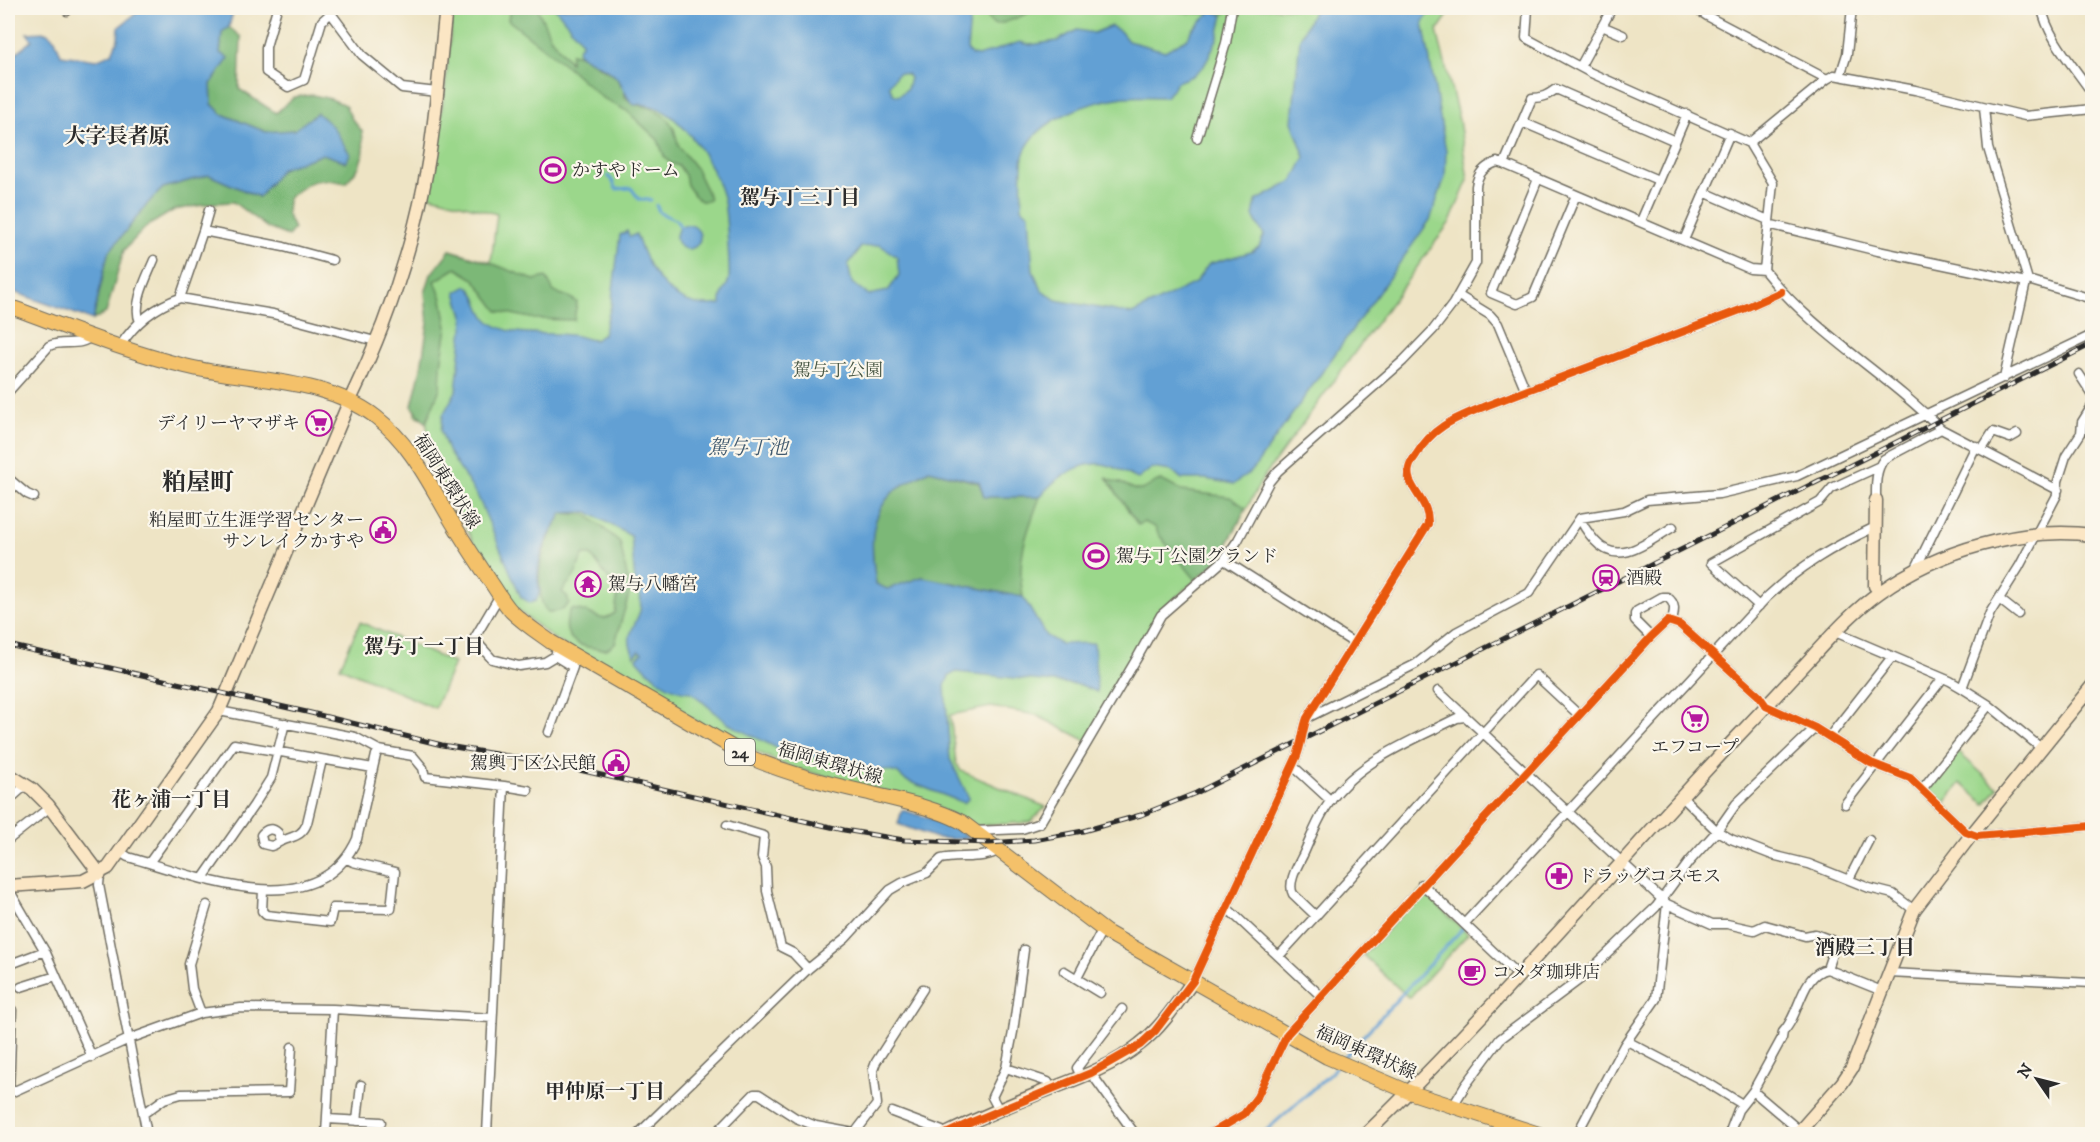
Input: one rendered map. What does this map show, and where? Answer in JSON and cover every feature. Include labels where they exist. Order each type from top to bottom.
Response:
[{"type":"main road","name":"福岡東環状線","points":[[8,306],[184,366],[230,376],[290,383],[350,400],[376,417],[415,458],[459,534],[509,609],[557,651],[749,757],[779,770],[949,815],[974,831],[1102,930],[1327,1057],[1408,1092],[1539,1134]]},
{"type":"street","points":[[277,8],[266,47],[266,72],[288,87],[304,80],[322,21],[329,10],[362,55],[402,88],[437,92]]},
{"type":"street","points":[[92,1057],[45,951],[8,887],[83,882],[108,868],[219,711],[375,341],[408,254],[431,148],[446,8]]},
{"type":"street","points":[[1197,138],[1226,43],[1232,8]]},
{"type":"street","points":[[1527,8],[1527,38],[1580,67],[1749,143],[1773,183],[1764,270],[1781,292],[1852,356],[1941,429],[2058,490]]},
{"type":"street","points":[[1580,67],[1612,8]]},
{"type":"street","points":[[1695,8],[1827,79]]},
{"type":"street","points":[[1840,76],[1847,54],[1852,8]]},
{"type":"street","points":[[2042,8],[2043,18],[2052,34],[2092,93]]},
{"type":"street","points":[[1602,26],[1623,35]]},
{"type":"street","points":[[1749,143],[1834,75],[1915,90],[2025,116],[2092,109]]},
{"type":"street","points":[[1504,164],[1532,98],[1549,95],[1556,89],[1675,141]]},
{"type":"street","points":[[1984,107],[1988,148],[2027,281],[2004,378]]},
{"type":"street","points":[[1641,221],[1687,114]]},
{"type":"street","points":[[1522,122],[1658,180]]},
{"type":"street","points":[[1684,240],[1730,133]]},
{"type":"street","points":[[974,831],[1022,829],[1040,823],[1161,615],[1224,560],[1238,540],[1269,482],[1278,471],[1403,361],[1433,330],[1459,296],[1476,263],[1477,178],[1482,170],[1497,162],[1504,164],[1750,268],[1764,270]]},
{"type":"street","points":[[1538,179],[1491,293],[1517,304],[1533,297],[1576,195]]},
{"type":"street","points":[[1704,192],[1768,222],[2092,298]]},
{"type":"street","points":[[180,298],[209,210]]},
{"type":"street","points":[[203,231],[332,260]]},
{"type":"street","points":[[140,322],[137,315],[138,303],[154,260]]},
{"type":"street","points":[[892,1112],[945,1134],[1086,1075],[1140,1045],[1155,1031],[1193,981],[1293,766],[1302,745],[1303,728],[1307,718],[1428,524],[1428,513],[1408,473],[1409,465],[1433,433],[1448,422],[1743,309],[1781,292]]},
{"type":"street","points":[[1459,296],[1490,315],[1498,324],[1526,391]]},
{"type":"street","points":[[120,346],[140,322],[166,303],[180,298],[273,314],[375,341]]},
{"type":"street","points":[[8,392],[49,346],[54,343],[84,342],[91,335]]},
{"type":"street","points":[[1307,718],[1416,664],[1456,632],[1529,593],[1580,518],[1623,511],[1647,500],[1719,494],[1797,476],[2092,335]]},
{"type":"street","points":[[2079,374],[2092,394]]},
{"type":"street","points":[[1962,688],[1990,613],[2036,535],[2058,490],[2058,481],[2066,456],[2081,433],[2082,422],[2092,406]]},
{"type":"street","points":[[1880,592],[1875,586],[1875,500],[1876,478],[1880,466],[1884,459],[1941,429]]},
{"type":"street","points":[[1914,572],[1979,448],[1993,432],[2010,438],[2017,434]]},
{"type":"street","points":[[1759,606],[1711,563],[1820,502],[1832,488],[1880,466]]},
{"type":"street","points":[[8,478],[34,497]]},
{"type":"street","points":[[1580,518],[1596,543],[1611,554],[1629,552],[1673,527]]},
{"type":"street","points":[[1464,924],[1790,575],[1814,558],[1875,527]]},
{"type":"street","points":[[1368,1134],[1519,976],[1681,796],[1835,632],[1880,592],[1941,559],[1980,544],[2036,535],[2075,533],[2092,535]]},
{"type":"street","points":[[1224,560],[1354,643]]},
{"type":"street","points":[[500,595],[474,639],[492,659],[519,666],[545,662],[557,651],[573,667],[549,732]]},
{"type":"street","points":[[1651,637],[1634,618],[1642,607],[1662,597],[1667,597],[1674,604],[1675,609],[1672,622]]},
{"type":"street","points":[[1999,599],[2018,614]]},
{"type":"street","points":[[1210,1134],[1244,1114],[1257,1097],[1287,1034],[1422,884],[1668,621],[1680,625],[1759,696],[1766,706],[1815,728],[1875,765],[1910,778],[1923,788],[1966,832],[1977,836],[2092,826]]},
{"type":"street","points":[[1835,632],[1962,688],[1989,705],[2041,748]]},
{"type":"street","points":[[1829,737],[1892,657]]},
{"type":"street","points":[[1279,956],[1536,675],[1579,715]]},
{"type":"street","points":[[1845,804],[1942,678]]},
{"type":"street","points":[[1753,1091],[1799,1132],[1842,1083],[1852,1068],[1914,910],[1972,834],[2092,686]]},
{"type":"street","points":[[1438,691],[1664,901],[1712,924],[1726,924],[1754,930],[1765,925],[1805,936],[1815,934],[1836,942],[1827,969]]},
{"type":"street","points":[[1923,788],[1989,705]]},
{"type":"street","points":[[219,711],[355,737],[379,750],[413,756],[423,768],[425,777],[528,790]]},
{"type":"street","points":[[1316,916],[1290,890],[1299,863],[1324,810],[1343,786],[1376,760],[1457,718],[1465,717]]},
{"type":"street","points":[[202,878],[271,778],[285,723]]},
{"type":"street","points":[[1453,1106],[1500,1039],[1584,977],[1664,901],[1689,862],[1717,831],[1736,804],[1815,728]]},
{"type":"street","points":[[149,863],[234,744],[373,768]]},
{"type":"street","points":[[120,852],[128,857],[240,888],[263,890],[296,887],[315,882],[333,872],[346,859],[357,838],[379,750]]},
{"type":"street","points":[[280,841],[296,837],[305,828],[322,760]]},
{"type":"street","points":[[1293,766],[1331,801]]},
{"type":"street","points":[[8,774],[50,807],[100,874],[99,885],[147,1134]]},
{"type":"street","points":[[8,801],[26,786]]},
{"type":"street","points":[[487,1134],[504,786]]},
{"type":"street","points":[[1681,796],[1717,831],[1731,839],[1772,855],[1809,864],[1869,888],[1893,894],[1914,910]]},
{"type":"street","points":[[8,840],[50,807]]},
{"type":"street","points":[[727,825],[764,836],[762,857],[766,867],[767,891],[781,946],[792,953],[808,969]]},
{"type":"street","points":[[1849,879],[1869,840]]},
{"type":"street","points":[[638,1134],[808,969],[844,939],[890,890],[927,873],[941,859],[980,856],[995,853],[998,850]]},
{"type":"street","points":[[263,890],[262,911],[266,915],[330,922],[333,908],[391,909],[395,872],[346,859]]},
{"type":"street","points":[[1422,884],[1519,976]]},
{"type":"street","points":[[1577,1134],[1627,1041],[1656,999],[1664,901]]},
{"type":"street","points":[[201,1013],[192,989],[189,964],[207,905]]},
{"type":"street","points":[[1227,908],[1321,996]]},
{"type":"street","points":[[1077,978],[1102,930]]},
{"type":"street","points":[[999,1110],[992,1097],[1006,1068],[1024,950]]},
{"type":"street","points":[[8,965],[45,951]]},
{"type":"street","points":[[1729,1134],[1742,1104],[1753,1091],[1782,1038],[1783,1032],[1789,1026],[1808,985],[1820,970],[1827,969],[1882,991]]},
{"type":"street","points":[[1064,971],[1100,993]]},
{"type":"street","points":[[1889,973],[2092,983]]},
{"type":"street","points":[[21,987],[56,976]]},
{"type":"street","points":[[715,1134],[754,1094],[759,1094],[796,1118],[816,1126],[854,1134],[877,1104],[873,1070],[876,1062],[923,988]]},
{"type":"street","points":[[12,1010],[8,1094],[129,1039],[201,1013],[241,1008],[333,1009],[492,1018]]},
{"type":"street","points":[[326,1134],[333,1009]]},
{"type":"street","points":[[1122,1009],[1077,1068],[1086,1075],[1135,1134]]},
{"type":"street","points":[[1627,1041],[1742,1104]]},
{"type":"street","points":[[143,1114],[164,1099],[181,1094],[289,1092],[292,1047]]},
{"type":"street","points":[[1006,1068],[1048,1082],[1051,1089]]},
{"type":"street","points":[[357,1121],[361,1085]]},
{"type":"street","points":[[327,1119],[381,1122]]},
{"type":"green space","name":"駕与丁池","points":[[453,8],[1453,8],[1437,31],[1459,120],[1468,180],[1450,222],[1263,478],[1220,558],[1159,613],[1087,741],[1036,715],[991,707],[950,715],[956,763],[961,771],[1046,807],[1030,822],[976,826],[920,800],[789,767],[711,730],[554,639],[515,608],[491,577],[432,461],[426,420],[415,415],[426,357],[435,281],[450,250],[491,262],[497,214],[428,195],[445,89]]},
{"type":"green space","points":[[510,8],[537,8],[551,38],[570,62],[571,53],[580,55],[615,76],[624,89],[625,97],[634,104],[652,108],[668,119],[674,129],[679,147],[695,167],[710,198],[707,201],[701,201],[694,195],[679,166],[670,163],[664,156],[658,140],[627,111],[601,97],[569,68],[508,20]]},
{"type":"green space","points":[[986,8],[1074,8],[1036,10],[1007,22],[994,24],[988,17]]},
{"type":"green space","points":[[1164,8],[1228,8],[1228,11],[1223,15]]},
{"type":"green space","points":[[229,27],[241,37],[239,89],[276,113],[294,97],[313,95],[345,105],[352,119],[362,131],[364,151],[359,167],[346,183],[328,180],[314,181],[288,198],[287,214],[294,229],[288,236],[268,228],[233,202],[174,210],[146,227],[124,250],[106,313],[93,320],[108,253],[163,188],[209,175],[259,197],[281,169],[323,154],[346,162],[294,130],[266,132],[222,114],[212,104],[211,84],[228,58],[220,54],[222,31]]},
{"type":"green space","points":[[450,250],[534,280],[546,277],[554,292],[577,302],[574,320],[535,319],[498,311],[474,279],[456,268],[435,281],[442,299],[447,327],[440,388],[426,423],[412,406],[428,323],[425,293],[431,274]]},
{"type":"green space","points":[[929,470],[979,483],[984,497],[1040,497],[1027,534],[1022,557],[1023,597],[922,577],[886,590],[876,584],[872,535],[878,513],[893,492]]},
{"type":"green space","points":[[1106,477],[1136,490],[1142,490],[1157,481],[1163,481],[1182,491],[1230,497],[1246,508],[1220,558],[1196,580],[1155,527],[1144,522],[1138,525]]},
{"type":"green space","points":[[562,513],[587,515],[620,542],[630,591],[615,643],[607,649],[580,645],[569,635],[567,628],[571,609],[603,618],[615,613],[618,592],[591,555],[584,555],[575,575],[562,592],[567,596],[569,603],[567,606],[554,612],[548,612],[543,605],[539,579],[542,559],[548,540]]},
{"type":"green space","points":[[360,622],[454,663],[435,708],[340,667]]},
{"type":"green space","points":[[1957,751],[1998,788],[1985,804],[1961,783],[1944,804],[1928,789]]},
{"type":"green space","points":[[1422,891],[1468,934],[1409,998],[1363,955]]},
{"type":"water","points":[[143,8],[234,8],[229,27],[222,32],[220,53],[229,58],[211,84],[212,104],[222,114],[266,132],[294,130],[317,113],[333,127],[350,154],[346,162],[323,154],[281,169],[259,197],[209,175],[163,188],[108,253],[93,320],[8,290],[8,60],[32,40],[27,33],[46,32],[55,39],[61,55],[96,60],[112,53],[118,39],[119,27]]},
{"type":"water","name":"駕与丁池","points":[[555,8],[968,8],[970,18],[967,50],[972,55],[978,56],[1020,42],[1030,45],[1057,41],[1077,30],[1094,33],[1111,26],[1120,31],[1128,41],[1165,51],[1188,38],[1193,29],[1212,11],[1223,15],[1218,37],[1204,66],[1192,76],[1177,82],[1166,97],[1124,97],[1081,108],[1040,130],[1024,153],[1022,208],[1029,214],[1033,271],[1042,290],[1056,300],[1132,314],[1195,283],[1209,264],[1251,252],[1259,247],[1264,235],[1253,216],[1256,201],[1293,181],[1305,157],[1292,122],[1300,38],[1315,8],[1433,8],[1423,22],[1446,151],[1445,177],[1430,220],[1252,471],[1234,484],[1205,479],[1182,479],[1171,471],[1152,468],[1138,479],[1111,466],[1098,464],[1079,467],[1061,477],[1040,497],[984,497],[979,482],[929,470],[897,489],[885,502],[875,524],[873,535],[876,584],[887,589],[922,577],[1023,597],[1046,636],[1061,644],[1094,643],[1097,692],[1081,685],[956,672],[949,676],[945,686],[950,759],[969,798],[964,803],[905,780],[897,773],[779,749],[729,724],[691,692],[675,689],[655,677],[638,660],[637,658],[642,653],[639,651],[635,656],[630,643],[641,604],[638,582],[635,582],[631,536],[588,512],[562,513],[546,542],[541,557],[538,574],[539,593],[536,601],[530,603],[521,597],[478,497],[448,451],[441,431],[443,415],[456,391],[464,319],[456,292],[467,286],[474,293],[485,317],[498,327],[509,331],[566,334],[595,340],[603,334],[611,306],[620,235],[627,231],[630,237],[636,234],[641,249],[656,276],[677,296],[704,305],[721,304],[729,279],[728,238],[723,197],[711,167],[690,135],[678,122],[664,112],[649,106],[634,105],[615,76],[580,55],[577,51],[582,42]],"holes":[[[898,73],[907,74],[910,78],[907,89],[898,96],[893,94],[889,85]],[[880,245],[897,257],[899,275],[888,291],[869,295],[852,283],[848,265],[861,247]]]},
{"type":"water","points":[[688,225],[693,226],[699,232],[699,242],[693,248],[688,249],[683,248],[677,242],[676,237],[677,232],[683,226]]},
{"type":"water","points":[[902,810],[939,821],[970,837],[936,838],[898,824]]},
{"type":"waterway","points":[[608,176],[616,189],[631,188],[639,199],[651,200]]},
{"type":"waterway","points":[[656,205],[660,213],[676,220],[682,229]]},
{"type":"waterway","points":[[1342,1059],[1464,927]]},
{"type":"waterway","points":[[1262,1134],[1336,1066]]},
{"type":"railway","points":[[1813,484],[2092,344]]},
{"type":"railway","points":[[8,645],[442,745],[544,762],[844,830],[904,840],[989,843],[1034,840],[1083,831],[1141,815],[1196,793],[1820,480]]},
{"type":"cycle path","points":[[946,1134],[1091,1073],[1140,1045],[1155,1031],[1193,981],[1296,758],[1307,718],[1428,524],[1425,506],[1408,474],[1412,461],[1430,436],[1466,414],[1743,309],[1781,292]]},
{"type":"cycle path","points":[[1210,1134],[1244,1114],[1257,1097],[1287,1034],[1668,621],[1680,625],[1759,696],[1766,706],[1815,728],[1871,763],[1910,778],[1966,832],[1977,836],[2092,826]]},
{"type":"place","name":"かすやドーム","points":[[553,170]]},
{"type":"place","name":"デイリーヤマザキ","points":[[319,423]]},
{"type":"place","name":"粕屋町立生涯学習センター サンレイクかすや","points":[[383,530]]},
{"type":"place","name":"駕与丁公園グランド","points":[[1096,556]]},
{"type":"place","name":"酒殿","points":[[1606,578]]},
{"type":"place","name":"駕与八幡宮","points":[[588,584]]},
{"type":"place","name":"エフコープ","points":[[1695,719]]},
{"type":"place","name":"駕輿丁区公民館","points":[[616,763]]},
{"type":"place","name":"ドラッグコスモス","points":[[1559,876]]},
{"type":"place","name":"コメダ珈琲店","points":[[1472,972]]},
{"type":"district","name":"大字長者原","points":[[117,136]]},
{"type":"district","name":"駕与丁三丁目","points":[[800,197]]},
{"type":"district","name":"粕屋町","points":[[198,482]]},
{"type":"district","name":"駕与丁一丁目","points":[[424,646]]},
{"type":"district","name":"花ヶ浦一丁目","points":[[171,799]]},
{"type":"district","name":"酒殿三丁目","points":[[1865,947]]},
{"type":"district","name":"甲仲原一丁目","points":[[605,1091]]},
{"type":"park label","name":"駕与丁公園","points":[[838,370]]}]
